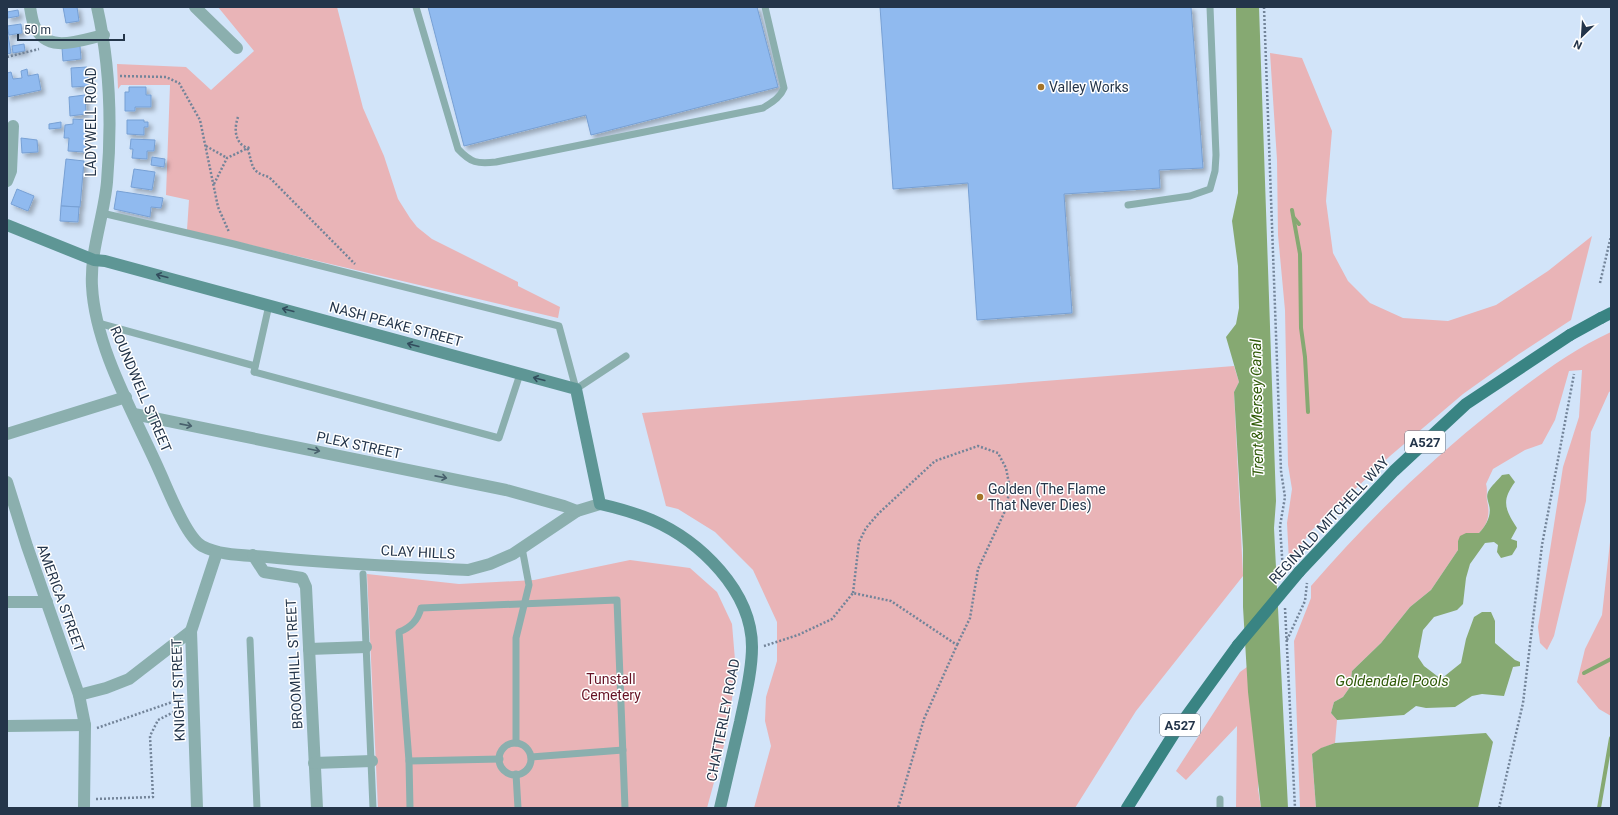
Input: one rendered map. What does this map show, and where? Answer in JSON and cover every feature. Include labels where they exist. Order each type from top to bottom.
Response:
[{"type":"main road","name":"REGINALD MITCHELL WAY","points":[[1127,808],[1175,732],[1238,645],[1302,569],[1394,471],[1466,404],[1570,335],[1606,316]]},
{"type":"street","points":[[30,7],[34,26],[43,39],[57,45],[104,35]]},
{"type":"street","name":"LADYWELL ROAD","points":[[94,260],[107,183],[109,125],[107,67],[104,35],[97,7]]},
{"type":"street","points":[[195,7],[237,48]]},
{"type":"street","points":[[7,182],[11,171],[14,126]]},
{"type":"street","points":[[7,226],[94,260]]},
{"type":"street","name":"NASH PEAKE STREET","points":[[94,260],[105,261],[576,389]]},
{"type":"street","name":"ROUNDWELL STREET","points":[[94,260],[92,285],[98,323],[110,361],[181,519],[200,545],[217,552]]},
{"type":"street","points":[[576,389],[600,504]]},
{"type":"street","points":[[7,434],[126,397]]},
{"type":"street","name":"PLEX STREET","points":[[134,414],[506,490],[577,511]]},
{"type":"street","name":"AMERICA STREET","points":[[7,482],[26,546],[79,695],[85,729],[84,804]]},
{"type":"street","name":"CLAY HILLS","points":[[217,552],[324,562],[468,570],[490,564],[513,554],[577,511],[600,504]]},
{"type":"street","name":"CHATTERLEY ROAD","points":[[600,504],[628,510],[654,521],[698,548],[727,580],[742,602],[750,626],[752,647],[748,686],[720,808]]},
{"type":"street","name":"KNIGHT STREET","points":[[197,808],[191,631],[217,552]]},
{"type":"street","name":"BROOMHILL STREET","points":[[252,555],[264,572],[302,578],[306,587],[317,808]]},
{"type":"street","points":[[7,602],[47,602]]},
{"type":"street","points":[[79,695],[129,679],[191,631]]},
{"type":"street","points":[[309,649],[366,647]]},
{"type":"street","points":[[7,726],[85,729]]},
{"type":"street","points":[[314,763],[372,761]]},
{"type":"lane","points":[[416,7],[458,149],[467,159],[479,164],[496,162],[762,108],[775,101],[781,95],[784,88],[765,7]]},
{"type":"lane","points":[[1128,205],[1190,196],[1210,188],[1215,172],[1216,155],[1210,7]]},
{"type":"lane","points":[[102,213],[234,244],[559,326],[576,389],[626,356]]},
{"type":"lane","points":[[269,305],[254,372],[499,438],[520,374]]},
{"type":"lane","points":[[98,323],[255,366]]},
{"type":"lane","points":[[516,743],[516,638],[529,585],[522,548]]},
{"type":"lane","points":[[363,574],[373,808]]},
{"type":"lane","points":[[410,808],[409,761],[399,632],[413,624],[419,615],[421,608],[617,600],[624,750],[625,808]]},
{"type":"lane","points":[[250,640],[257,808]]},
{"type":"lane","points":[[516,743],[526,747],[530,757],[529,766],[526,770],[516,774],[505,771],[501,767],[500,759],[502,750],[506,746],[516,743]]},
{"type":"lane","points":[[530,757],[624,750]]},
{"type":"lane","points":[[409,761],[500,759]]},
{"type":"lane","points":[[516,774],[518,808]]},
{"type":"lane","points":[[1220,799],[1220,808]]},
{"type":"path","points":[[1264,7],[1281,471],[1285,497],[1280,526],[1283,572]]},
{"type":"path","points":[[7,57],[57,45]]},
{"type":"path","points":[[107,67],[113,76],[166,78],[179,83],[200,120],[218,207],[234,244]]},
{"type":"path","points":[[238,117],[236,131],[238,138],[249,148],[252,167],[258,172],[269,177],[368,278]]},
{"type":"path","points":[[206,146],[228,158]]},
{"type":"path","points":[[214,184],[228,158],[249,148]]},
{"type":"path","points":[[1600,284],[1611,236]]},
{"type":"path","points":[[1499,808],[1523,703],[1543,538],[1574,374]]},
{"type":"path","points":[[752,647],[769,646],[832,620],[853,593],[859,542],[866,528],[878,514],[935,462],[978,446],[998,453],[1006,468],[1010,489],[1006,511],[978,569],[970,618],[924,719],[898,808]]},
{"type":"path","points":[[1286,640],[1305,601],[1307,582],[1302,569]]},
{"type":"path","points":[[853,593],[891,601],[957,645]]},
{"type":"path","points":[[1284,602],[1295,808]]},
{"type":"path","points":[[85,729],[193,699]]},
{"type":"path","points":[[84,804],[153,797],[150,736],[158,720],[193,699]]},
{"type":"green space","points":[[218,7],[337,7],[363,108],[384,156],[398,199],[410,218],[417,227],[432,239],[518,282],[518,286],[560,307],[558,318],[187,230],[189,200],[166,195],[170,85],[121,85],[118,89],[117,64],[186,67],[211,90],[254,51]]},
{"type":"green space","points":[[1270,53],[1302,58],[1332,131],[1326,201],[1333,253],[1348,281],[1370,303],[1403,318],[1448,321],[1496,305],[1548,271],[1592,236],[1571,320],[1519,354],[1463,394],[1390,456],[1312,530],[1289,561],[1287,523],[1292,489],[1288,465],[1285,310],[1278,235],[1277,160]]},
{"type":"green space","points":[[1611,332],[1611,391],[1609,392],[1591,432],[1586,501],[1554,636],[1547,650],[1540,643],[1538,627],[1563,467],[1579,417],[1582,370],[1569,371],[1555,420],[1542,444],[1525,450],[1493,469],[1486,484],[1488,518],[1487,522],[1479,533],[1466,533],[1458,541],[1458,550],[1431,590],[1410,607],[1381,643],[1352,671],[1350,687],[1343,697],[1334,702],[1331,713],[1337,720],[1335,743],[1322,748],[1312,755],[1316,808],[1300,808],[1294,641],[1311,598],[1311,586],[1376,515],[1422,471],[1470,429],[1551,367],[1580,348]]},
{"type":"green space","points":[[1234,366],[1239,382],[1234,392],[1243,576],[1136,711],[1075,808],[754,808],[771,746],[765,721],[766,697],[777,661],[777,622],[753,570],[715,532],[678,509],[666,506],[642,413]]},
{"type":"green space","points":[[1611,533],[1611,716],[1599,709],[1577,682],[1585,649],[1602,615]]},
{"type":"green space","name":"Tunstall Cemetery","points":[[630,560],[690,568],[717,592],[732,624],[736,672],[726,738],[707,808],[378,808],[367,574],[459,584],[534,580]]},
{"type":"green space","points":[[1247,667],[1261,808],[1236,808],[1237,726],[1186,780],[1176,771],[1240,672]]},
{"type":"water","name":"Trent & Mersey Canal","points":[[1236,7],[1259,7],[1276,501],[1274,528],[1288,808],[1261,808],[1248,692],[1243,607],[1243,549],[1234,392],[1239,382],[1226,337],[1236,324],[1239,308],[1238,266],[1232,221],[1238,193]]},
{"type":"water","name":"Goldendale Pools","points":[[1509,474],[1515,482],[1506,500],[1506,505],[1507,510],[1517,528],[1511,539],[1517,541],[1517,547],[1512,555],[1501,558],[1497,552],[1498,545],[1494,542],[1485,543],[1470,564],[1466,578],[1463,604],[1457,610],[1434,617],[1423,630],[1418,657],[1424,666],[1441,679],[1461,663],[1466,639],[1474,617],[1482,612],[1491,612],[1495,621],[1495,643],[1515,660],[1520,662],[1520,666],[1513,667],[1504,696],[1482,694],[1472,696],[1455,707],[1426,708],[1416,706],[1404,715],[1337,720],[1331,713],[1334,702],[1343,697],[1350,687],[1352,671],[1381,643],[1410,607],[1431,590],[1458,550],[1458,541],[1460,536],[1466,533],[1479,533],[1482,530],[1490,513],[1487,497],[1488,492],[1502,475]]},
{"type":"water","points":[[1486,733],[1493,742],[1478,808],[1316,808],[1312,754],[1321,748],[1335,743]]},
{"type":"building","points":[[63,7],[77,7],[79,21],[66,23]]},
{"type":"building","points":[[428,7],[757,7],[778,87],[591,135],[586,115],[464,146]]},
{"type":"building","name":"Valley Works","points":[[880,7],[1191,7],[1203,168],[1159,170],[1160,188],[1064,194],[1072,313],[977,320],[968,183],[893,189]]},
{"type":"building","points":[[18,10],[19,16],[8,18],[7,12]]},
{"type":"building","points":[[21,24],[22,33],[9,35],[7,26]]},
{"type":"building","points":[[7,29],[11,53],[7,54]]},
{"type":"building","points":[[24,44],[25,51],[13,53],[12,46]]},
{"type":"building","points":[[80,46],[81,59],[63,61],[62,48]]},
{"type":"building","points":[[87,67],[89,86],[72,87],[71,68]]},
{"type":"building","points":[[27,69],[28,76],[38,74],[41,90],[7,97],[7,73],[11,72],[13,79],[22,78],[21,71]]},
{"type":"building","points":[[129,87],[146,87],[146,95],[151,95],[151,107],[135,107],[135,111],[125,111],[125,92],[129,92]]},
{"type":"building","points":[[85,95],[86,114],[70,116],[69,97]]},
{"type":"building","points":[[73,119],[87,120],[85,152],[68,151],[69,138],[64,138],[65,125],[73,124]]},
{"type":"building","points":[[127,120],[144,120],[144,122],[148,122],[148,127],[144,127],[144,135],[127,134]]},
{"type":"building","points":[[61,122],[61,128],[49,129],[49,124]]},
{"type":"building","points":[[21,138],[37,140],[38,152],[22,153]]},
{"type":"building","points":[[131,139],[155,140],[154,151],[147,151],[147,159],[132,158],[133,149],[130,149]]},
{"type":"building","points":[[152,157],[165,159],[164,167],[151,165]]},
{"type":"building","points":[[66,159],[84,161],[80,207],[61,206]]},
{"type":"building","points":[[134,169],[155,172],[152,190],[131,187]]},
{"type":"building","points":[[17,189],[34,196],[28,211],[11,204]]},
{"type":"building","points":[[117,191],[163,198],[161,208],[151,207],[150,217],[114,209]]},
{"type":"building","points":[[61,206],[79,207],[78,222],[60,221]]},
{"type":"waterway","points":[[1292,210],[1300,254],[1301,328],[1305,357],[1308,412]]},
{"type":"waterway","points":[[1294,218],[1299,224]]},
{"type":"waterway","points":[[1584,673],[1611,659]]},
{"type":"waterway","points":[[1599,808],[1611,738]]},
{"type":"place","name":"Valley Works","points":[[1041,87]]},
{"type":"place","name":"Golden (The Flame That Never Dies)","points":[[980,497]]}]
